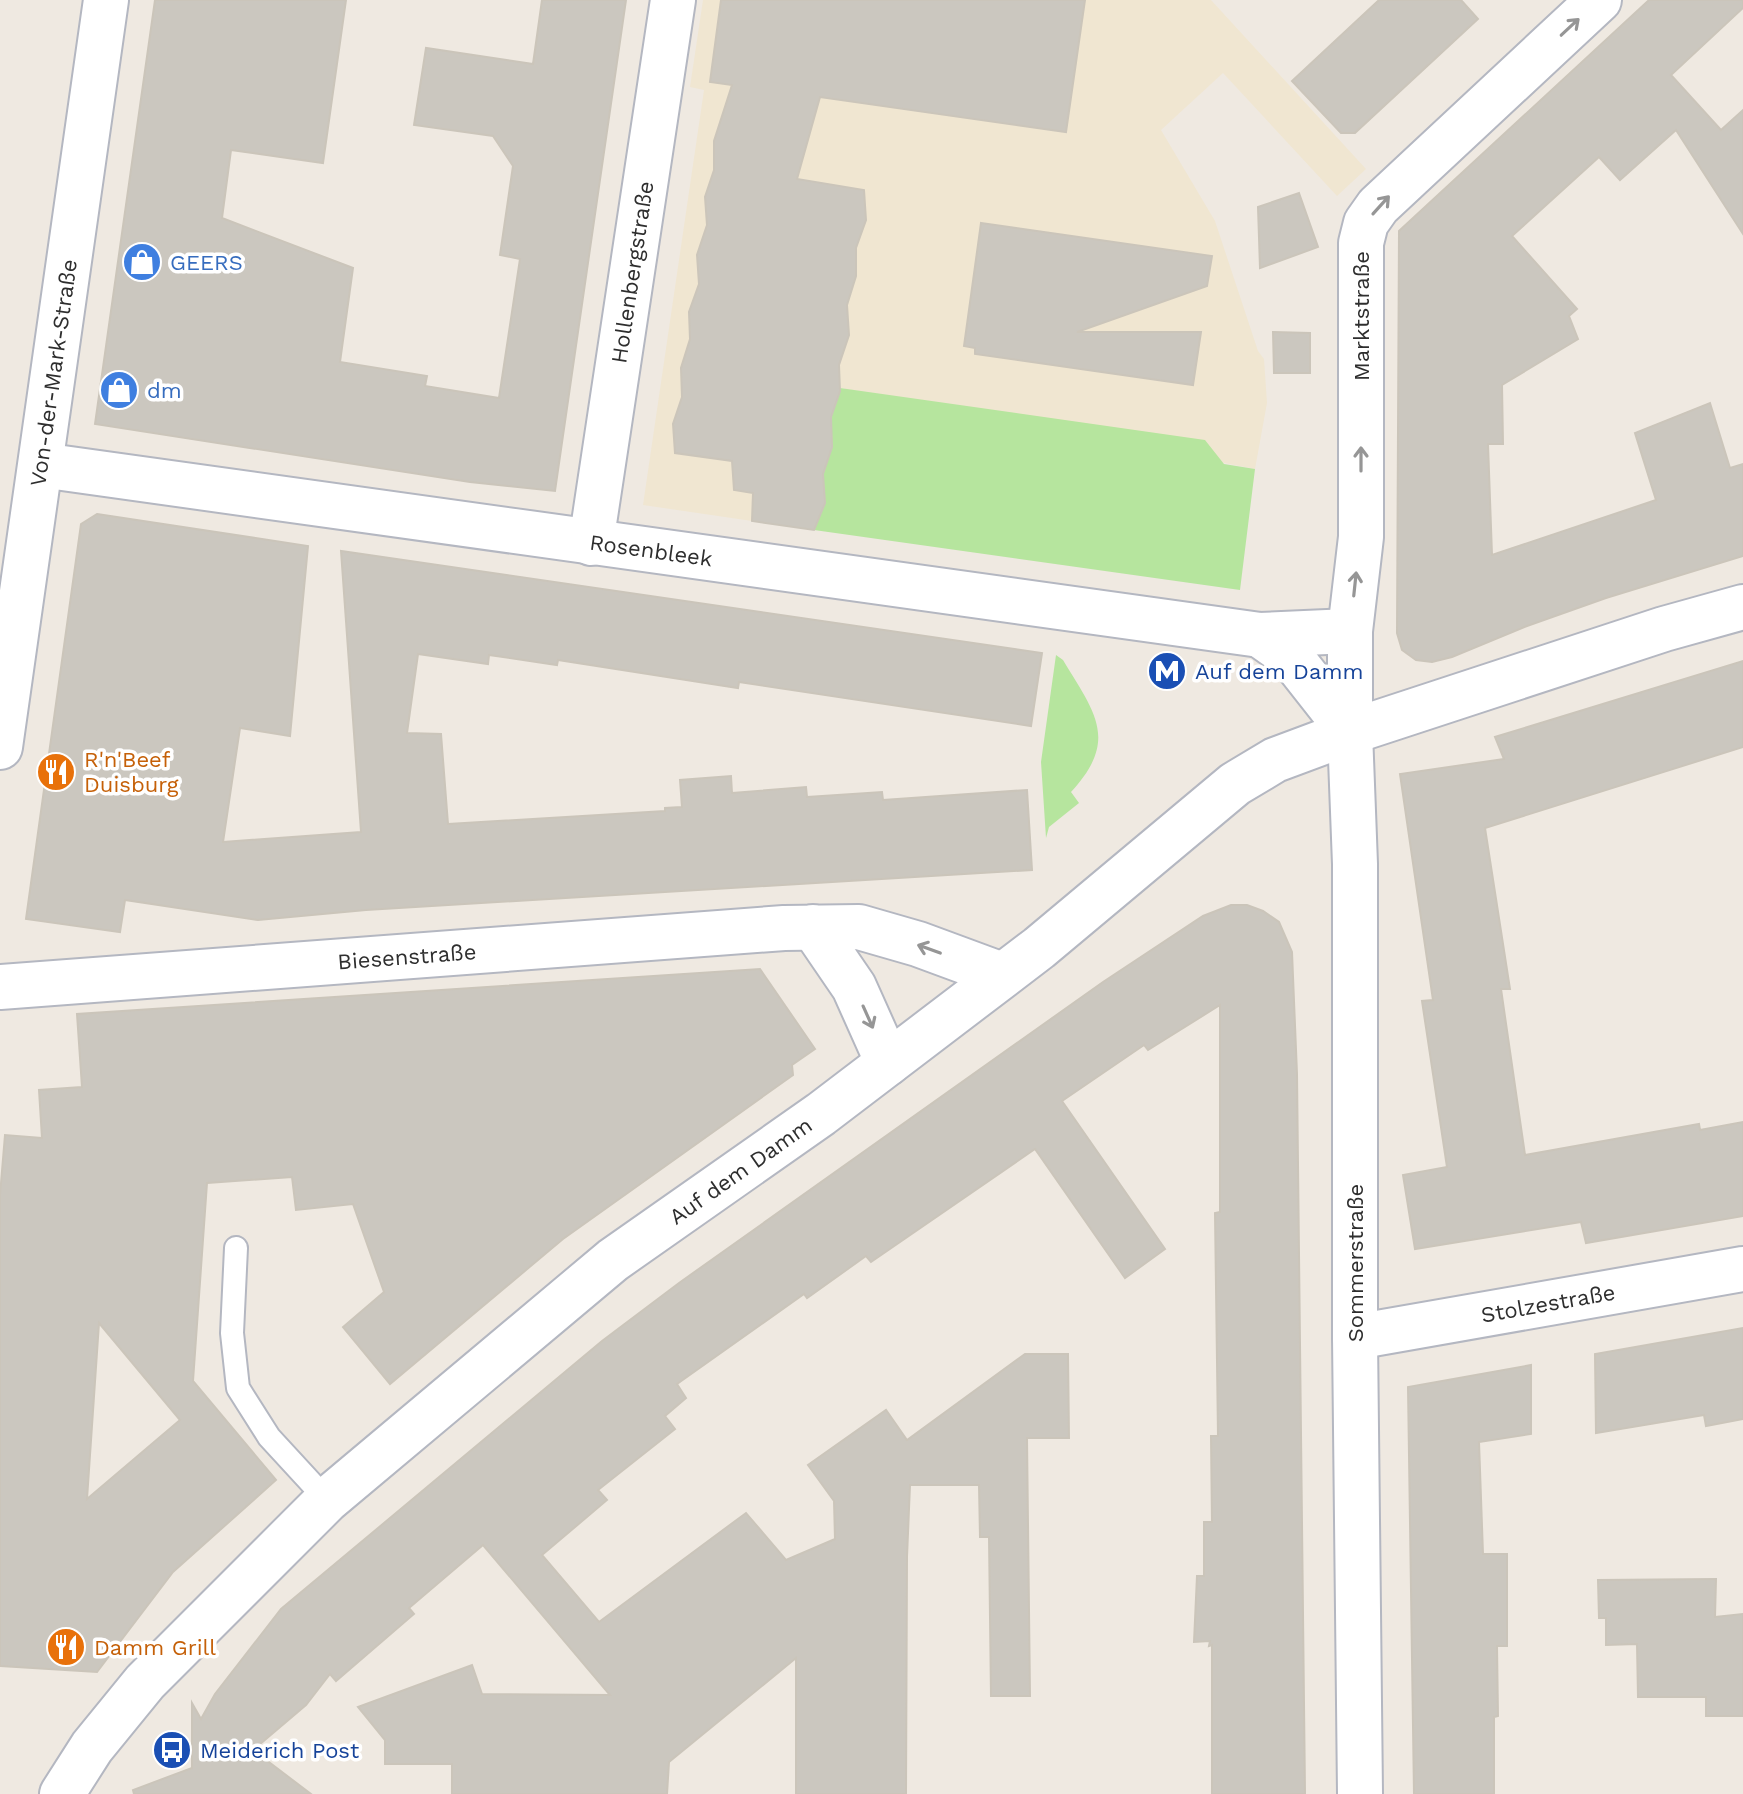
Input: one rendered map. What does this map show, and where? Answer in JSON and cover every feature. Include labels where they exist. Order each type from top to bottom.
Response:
[{"type":"street","name":"Von-der-Mark-Straße","points":[[0,747],[106,0]]},
{"type":"street","name":"Hollenbergstraße","points":[[591,543],[673,0]]},
{"type":"street","name":"Marktstraße","points":[[1350,732],[1350,631],[1361,537],[1361,243],[1366,223],[1378,206],[1599,0]]},
{"type":"street","name":"Rosenbleek","points":[[41,465],[1260,635],[1350,631]]},
{"type":"street","name":"Auf dem Damm","points":[[62,1794],[92,1747],[145,1682],[327,1500],[613,1260],[821,1114],[1039,948],[1235,784],[1275,760],[1350,732],[1664,629],[1743,607]]},
{"type":"street","name":"Rosenbleek","points":[[1260,635],[1291,657],[1350,732]]},
{"type":"street","name":"Sommerstraße","points":[[1350,732],[1355,864],[1355,1337],[1360,1794]]},
{"type":"street","name":"Biesenstraße","points":[[0,987],[813,927],[859,927],[918,944],[1002,975]]},
{"type":"street","points":[[813,927],[854,987],[888,1063]]},
{"type":"street","name":"Stolzestraße","points":[[1355,1337],[1743,1269]]},
{"type":"lane","points":[[236,1248],[232,1333],[238,1388],[269,1437],[327,1500]]},
{"type":"shaded area","points":[[703,0],[1211,0],[1366,169],[1337,196],[1223,73],[1161,130],[1215,221],[1258,351],[1264,359],[1267,403],[1255,469],[841,388],[831,417],[832,447],[825,503],[814,530],[643,505],[704,90],[690,87]]},
{"type":"green space","points":[[840,388],[1205,440],[1224,464],[1255,469],[1240,590],[814,530],[825,503],[823,474],[832,447],[831,417]]},
{"type":"green space","points":[[1056,655],[1063,660],[1092,711],[1098,741],[1095,756],[1086,773],[1071,792],[1079,803],[1049,827],[1046,838],[1041,762]]},
{"type":"building","points":[[155,0],[346,0],[323,163],[231,150],[222,218],[353,268],[340,362],[427,376],[425,386],[499,398],[520,259],[500,255],[513,166],[493,136],[414,125],[426,48],[533,64],[542,0],[626,0],[555,491],[470,482],[95,424]]},
{"type":"building","points":[[721,0],[1085,0],[1066,132],[820,97],[797,179],[864,190],[866,220],[856,248],[856,276],[847,305],[849,335],[839,365],[840,391],[831,417],[832,447],[823,474],[825,503],[814,530],[752,521],[753,493],[734,490],[732,461],[675,453],[673,424],[682,397],[681,368],[690,339],[689,312],[699,284],[697,255],[707,225],[705,197],[714,170],[714,141],[732,85],[710,82]]},
{"type":"building","points":[[1379,0],[1461,0],[1478,19],[1355,133],[1341,133],[1292,81]]},
{"type":"building","points":[[1649,0],[1743,0],[1743,8],[1671,75],[1721,130],[1743,110],[1743,234],[1676,130],[1620,180],[1599,157],[1512,236],[1577,309],[1569,316],[1578,339],[1502,385],[1503,444],[1488,444],[1492,555],[1656,500],[1635,433],[1710,403],[1730,468],[1743,464],[1743,556],[1606,598],[1452,657],[1432,662],[1416,660],[1402,650],[1397,633],[1399,231]]},
{"type":"building","points":[[1299,193],[1318,247],[1260,268],[1258,207]]},
{"type":"building","points":[[981,223],[1212,256],[1207,286],[1077,332],[1201,332],[1193,385],[975,354],[975,348],[964,346]]},
{"type":"building","points":[[1273,332],[1310,333],[1310,373],[1274,373]]},
{"type":"building","points":[[97,514],[308,546],[290,736],[240,728],[223,842],[361,832],[341,551],[1042,653],[1031,726],[739,682],[738,688],[558,660],[557,665],[489,655],[488,664],[418,654],[407,733],[441,734],[448,824],[665,811],[665,808],[682,807],[680,780],[731,776],[732,793],[806,787],[807,797],[882,792],[883,800],[1027,790],[1032,870],[366,910],[258,920],[125,900],[120,932],[26,919],[81,524]]},
{"type":"building","points":[[1743,661],[1743,747],[1485,828],[1510,989],[1501,989],[1525,1155],[1699,1124],[1700,1130],[1743,1122],[1743,1216],[1586,1243],[1581,1222],[1415,1249],[1403,1175],[1447,1167],[1422,1001],[1433,1000],[1400,774],[1504,759],[1495,737]]},
{"type":"building","points":[[1231,905],[1247,905],[1279,922],[1292,952],[1297,1074],[1305,1794],[1212,1794],[1212,1645],[1209,1646],[1210,1641],[1194,1642],[1197,1576],[1204,1576],[1204,1522],[1212,1522],[1211,1436],[1218,1436],[1215,1213],[1220,1212],[1220,1005],[1148,1050],[1144,1045],[1062,1101],[1165,1249],[1125,1278],[1035,1149],[871,1262],[866,1256],[807,1298],[804,1294],[677,1384],[686,1398],[665,1416],[675,1429],[598,1490],[607,1500],[542,1555],[599,1622],[746,1513],[786,1560],[835,1539],[834,1501],[808,1465],[886,1410],[907,1440],[1025,1354],[1068,1354],[1069,1438],[1027,1438],[1030,1696],[991,1696],[989,1537],[980,1537],[979,1485],[910,1485],[906,1794],[796,1794],[796,1658],[669,1762],[667,1794],[452,1794],[452,1764],[385,1764],[385,1740],[358,1707],[472,1665],[482,1694],[610,1695],[483,1545],[409,1608],[414,1614],[336,1681],[330,1674],[306,1705],[253,1750],[311,1794],[134,1794],[133,1790],[192,1768],[192,1703],[201,1719],[215,1694],[281,1609],[602,1341],[1103,982],[1203,916]]},
{"type":"building","points":[[760,969],[815,1049],[792,1065],[793,1075],[563,1239],[390,1384],[343,1327],[384,1292],[353,1204],[296,1210],[292,1177],[207,1183],[193,1381],[276,1480],[173,1572],[97,1672],[0,1666],[0,1195],[5,1135],[42,1138],[39,1090],[82,1087],[77,1014]],"holes":[[[99,1323],[180,1420],[87,1499]]]},
{"type":"building","points":[[1743,1328],[1743,1419],[1706,1426],[1704,1415],[1596,1433],[1595,1354]]},
{"type":"building","points":[[1531,1365],[1531,1434],[1479,1442],[1483,1554],[1507,1554],[1507,1646],[1497,1646],[1498,1716],[1494,1717],[1494,1794],[1414,1794],[1408,1387]]},
{"type":"building","points":[[1716,1579],[1715,1617],[1743,1614],[1743,1716],[1706,1716],[1706,1697],[1638,1697],[1637,1644],[1606,1645],[1606,1618],[1599,1618],[1598,1580]]},
{"type":"place","name":"GEERS","points":[[142,262]]},
{"type":"place","name":"dm","points":[[119,390]]},
{"type":"place","name":"Auf dem Damm","points":[[1167,671]]},
{"type":"place","name":"R'n'Beef Duisburg","points":[[56,772]]},
{"type":"place","name":"Damm Grill","points":[[66,1647]]},
{"type":"place","name":"Meiderich Post","points":[[172,1750]]}]
